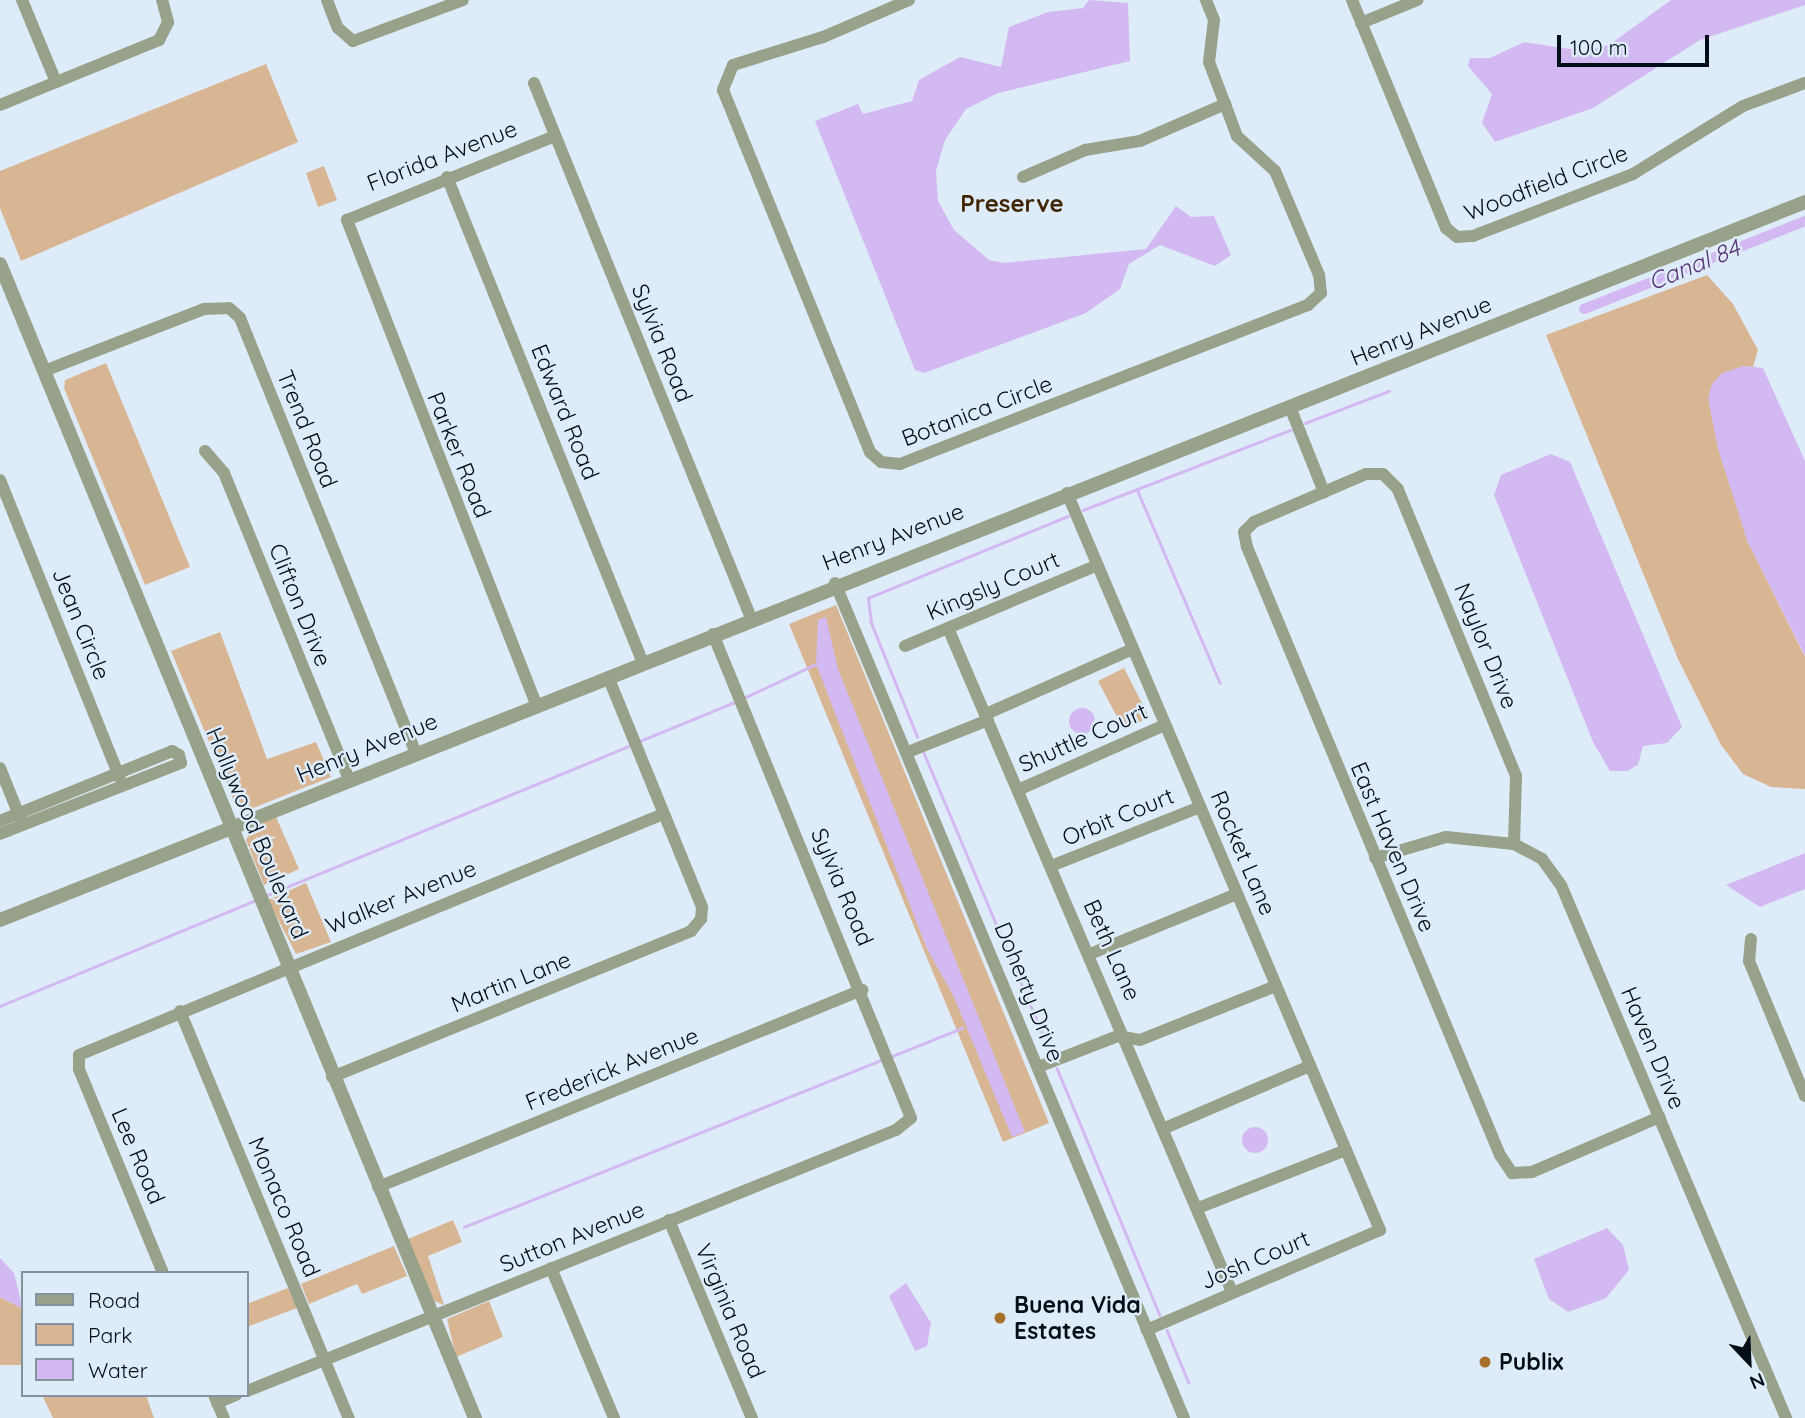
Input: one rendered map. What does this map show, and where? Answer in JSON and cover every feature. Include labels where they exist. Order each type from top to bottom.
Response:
[{"type":"street","points":[[22,0],[56,82]]},
{"type":"street","points":[[0,105],[159,40],[168,22],[162,0]]},
{"type":"street","points":[[327,0],[338,28],[353,41],[463,0]]},
{"type":"street","name":"Botanica Circle","points":[[909,0],[823,37],[733,65],[723,90],[870,452],[881,463],[900,464],[1308,305],[1321,293],[1319,275],[1275,171],[1237,136],[1209,62],[1214,20],[1206,0]]},
{"type":"street","name":"Woodfield Circle","points":[[1352,0],[1446,228],[1465,238],[1633,174],[1743,106],[1805,83]]},
{"type":"street","points":[[1361,23],[1417,0]]},
{"type":"street","name":"Sylvia Road","points":[[534,83],[751,618]]},
{"type":"street","points":[[1023,177],[1084,150],[1140,141],[1225,104]]},
{"type":"street","name":"Florida Avenue","points":[[347,220],[447,177],[555,136]]},
{"type":"street","name":"Edward Road","points":[[447,177],[643,663]]},
{"type":"street","name":"Henry Avenue","points":[[0,920],[643,663],[835,583],[1290,407],[1805,202]]},
{"type":"street","name":"Parker Road","points":[[347,220],[536,704]]},
{"type":"street","name":"Hollywood Boulevard","points":[[0,264],[332,1077],[475,1418]]},
{"type":"street","name":"Trend Road","points":[[44,371],[204,309],[229,308],[240,318],[416,753]]},
{"type":"street","points":[[1290,407],[1324,492]]},
{"type":"street","name":"Clifton Drive","points":[[205,451],[224,473],[349,779]]},
{"type":"street","name":"Naylor Drive","points":[[1324,492],[1366,474],[1383,474],[1398,489],[1516,776],[1514,844]]},
{"type":"street","name":"Jean Circle","points":[[0,480],[121,779],[20,819]]},
{"type":"street","name":"East Haven Drive","points":[[1324,492],[1244,532],[1375,858],[1513,1173],[1532,1172],[1660,1118]]},
{"type":"street","name":"Rocket Lane","points":[[1067,493],[1380,1230]]},
{"type":"street","name":"Kingsly Court","points":[[905,646],[1098,565]]},
{"type":"street","name":"Doherty Drive","points":[[835,583],[908,752],[1184,1418]]},
{"type":"street","name":"Beth Lane","points":[[948,628],[1128,1038],[1232,1292]]},
{"type":"street","name":"Sylvia Road","points":[[713,634],[890,1057],[911,1118]]},
{"type":"street","points":[[908,752],[1133,649]]},
{"type":"street","points":[[608,677],[663,814]]},
{"type":"street","name":"Shuttle Court","points":[[1018,790],[1165,724]]},
{"type":"street","points":[[0,768],[20,819]]},
{"type":"street","name":"Orbit Court","points":[[1051,866],[1200,807]]},
{"type":"street","name":"Martin Lane","points":[[332,1077],[691,931],[701,919],[702,907],[663,814]]},
{"type":"street","name":"Walker Avenue","points":[[79,1055],[288,966],[663,814]]},
{"type":"street","points":[[0,821],[20,819]]},
{"type":"street","points":[[0,834],[20,819]]},
{"type":"street","name":"Haven Drive","points":[[1375,858],[1446,837],[1514,844],[1542,859],[1561,885],[1786,1418]]},
{"type":"street","points":[[1090,954],[1237,894]]},
{"type":"street","points":[[1751,939],[1749,961],[1805,1097]]},
{"type":"street","points":[[1038,1067],[1128,1038],[1140,1040],[1276,986]]},
{"type":"street","name":"Frederick Avenue","points":[[378,1187],[862,990]]},
{"type":"street","name":"Monaco Road","points":[[180,1011],[349,1418]]},
{"type":"street","name":"Lee Road","points":[[79,1055],[79,1069],[162,1271]]},
{"type":"street","points":[[1165,1128],[1310,1066]]},
{"type":"street","name":"Sutton Avenue","points":[[248,1391],[669,1220],[911,1118]]},
{"type":"street","points":[[1198,1208],[1346,1150]]},
{"type":"street","name":"Virginia Road","points":[[669,1220],[752,1418]]},
{"type":"street","name":"Josh Court","points":[[1147,1330],[1380,1230]]},
{"type":"street","points":[[551,1268],[614,1418]]},
{"type":"street","points":[[216,1399],[223,1418]]},
{"type":"green space","points":[[266,64],[298,142],[21,261],[0,208],[0,171]]},
{"type":"green space","points":[[324,166],[337,200],[318,207],[306,173]]},
{"type":"green space","points":[[1707,275],[1733,304],[1758,350],[1753,367],[1744,366],[1739,505],[1747,540],[1805,657],[1805,789],[1771,787],[1743,774],[1721,745],[1678,659],[1546,335]]},
{"type":"green space","points":[[106,363],[190,567],[145,585],[64,388],[65,380]]},
{"type":"green space","points":[[836,605],[1049,1123],[1003,1142],[789,624]]},
{"type":"green space","points":[[220,632],[267,759],[316,742],[331,777],[243,812],[233,799],[171,651]]},
{"type":"green space","points":[[1124,668],[1149,717],[1124,730],[1098,681]]},
{"type":"green space","points":[[276,817],[299,869],[264,885],[246,840],[253,827]]},
{"type":"green space","points":[[306,883],[331,942],[296,954],[268,900]]},
{"type":"green space","points":[[453,1220],[462,1242],[428,1256],[444,1305],[434,1301],[408,1239]]},
{"type":"green space","points":[[394,1246],[407,1276],[362,1294],[357,1284],[309,1304],[301,1284]]},
{"type":"green space","points":[[288,1288],[297,1308],[248,1327],[248,1304]]},
{"type":"green space","points":[[0,1297],[21,1308],[21,1365],[0,1365]]},
{"type":"green space","points":[[489,1301],[503,1337],[456,1357],[447,1319]]},
{"type":"green space","points":[[43,1397],[147,1397],[154,1418],[53,1418]]},
{"type":"water","points":[[1089,0],[1128,3],[1130,61],[998,93],[966,109],[945,140],[936,171],[938,201],[954,230],[989,260],[1003,263],[1146,249],[1176,206],[1191,217],[1214,216],[1231,255],[1215,266],[1160,245],[1129,264],[1120,289],[1086,313],[924,373],[915,370],[815,121],[858,104],[863,114],[912,101],[919,80],[960,57],[1001,67],[1009,27],[1048,12],[1083,8]]},
{"type":"water","points":[[1671,0],[1805,0],[1805,5],[1700,40],[1593,108],[1495,142],[1482,123],[1492,94],[1468,66],[1470,58],[1490,58],[1524,42],[1583,51],[1609,45]]},
{"type":"water","points":[[1744,366],[1763,368],[1805,461],[1805,656],[1747,540],[1718,449],[1708,398],[1712,384],[1722,373]]},
{"type":"water","points":[[1551,454],[1570,462],[1682,727],[1667,743],[1643,746],[1638,765],[1627,771],[1610,771],[1593,742],[1494,495],[1501,475]]},
{"type":"water","points":[[826,617],[838,669],[1025,1132],[1012,1137],[953,995],[927,949],[816,664],[818,620]]},
{"type":"water","points":[[1082,708],[1091,712],[1095,721],[1091,730],[1082,734],[1073,730],[1069,721],[1073,712]]},
{"type":"water","points":[[1805,853],[1805,889],[1760,907],[1726,885]]},
{"type":"water","points":[[1255,1127],[1264,1131],[1268,1140],[1264,1149],[1255,1153],[1246,1149],[1242,1140],[1246,1131]]},
{"type":"water","points":[[1607,1228],[1623,1245],[1629,1270],[1606,1298],[1568,1312],[1549,1299],[1534,1259]]},
{"type":"water","points":[[0,1258],[14,1273],[21,1308],[0,1297]]},
{"type":"water","points":[[906,1283],[931,1323],[927,1346],[915,1351],[889,1296]]},
{"type":"waterway","name":"Canal 84","points":[[1584,309],[1805,221]]},
{"type":"waterway","points":[[1305,423],[1389,391]]},
{"type":"waterway","points":[[1083,510],[1290,430]]},
{"type":"waterway","points":[[1137,489],[1220,683]]},
{"type":"waterway","points":[[917,737],[871,623],[868,598],[1068,516]]},
{"type":"waterway","points":[[746,697],[816,664]]},
{"type":"waterway","points":[[640,741],[735,702]]},
{"type":"waterway","points":[[265,896],[629,746]]},
{"type":"waterway","points":[[924,753],[1052,1056]]},
{"type":"waterway","points":[[0,1006],[256,900]]},
{"type":"waterway","points":[[890,1057],[962,1028]]},
{"type":"waterway","points":[[464,1227],[884,1059]]},
{"type":"waterway","points":[[1057,1068],[1160,1315]]},
{"type":"waterway","points":[[1167,1330],[1189,1383]]},
{"type":"place","name":"Buena Vida Estates","points":[[1000,1318]]},
{"type":"place","name":"Publix","points":[[1485,1362]]},
{"type":"district","name":"Preserve","points":[[1012,204]]}]
